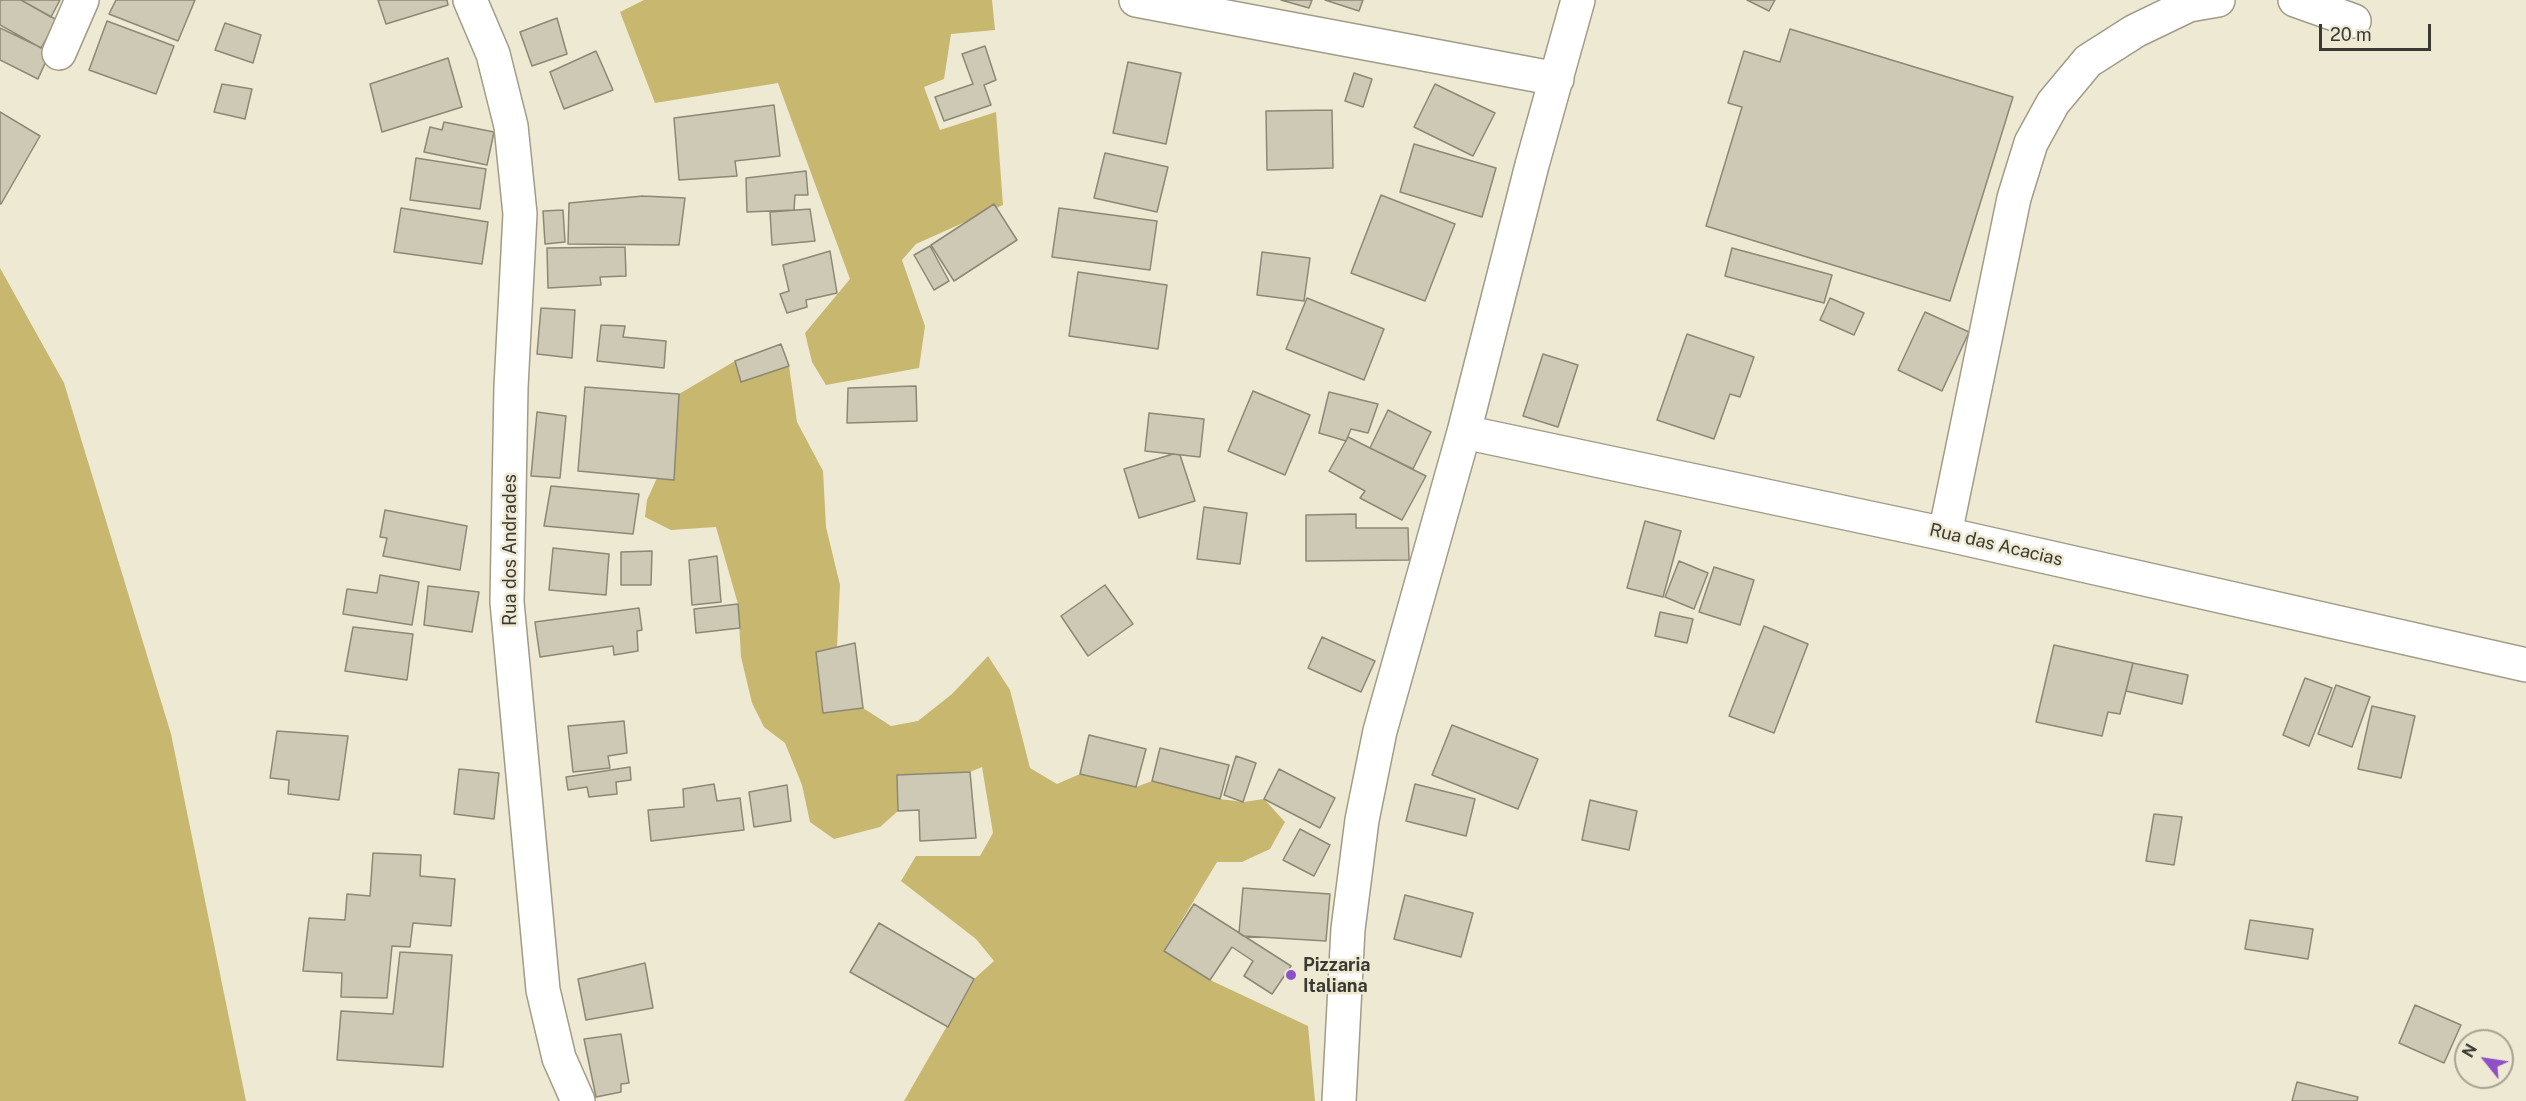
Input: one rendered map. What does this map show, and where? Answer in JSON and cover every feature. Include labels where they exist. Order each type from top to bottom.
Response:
[{"type":"street","points":[[59,53],[82,0]]},
{"type":"street","name":"Rua dos Andrades","points":[[470,0],[493,54],[506,106],[520,214],[511,387],[507,602],[543,990],[559,1059],[578,1101]]},
{"type":"street","points":[[1136,0],[1557,79]]},
{"type":"street","points":[[1339,1101],[1348,929],[1362,820],[1380,731],[1464,432],[1532,165],[1578,0]]},
{"type":"street","points":[[1945,534],[2014,198],[2031,143],[2053,102],[2088,61],[2135,31],[2180,9],[2218,0]]},
{"type":"street","points":[[2295,0],[2354,21]]},
{"type":"street","name":"Rua das Acacias","points":[[1464,432],[1945,534],[2526,665]]},
{"type":"shaded area","points":[[644,0],[992,0],[995,30],[951,34],[944,79],[924,87],[940,130],[996,112],[1003,205],[916,244],[902,260],[925,326],[919,368],[826,385],[812,362],[805,333],[850,279],[778,83],[655,103],[620,12]]},
{"type":"shaded area","points":[[0,268],[64,383],[171,734],[246,1101],[0,1101]]},
{"type":"shaded area","points":[[735,361],[741,382],[789,366],[797,422],[823,471],[826,527],[840,585],[837,647],[816,653],[823,713],[863,708],[891,726],[918,721],[952,694],[988,656],[1010,690],[1030,768],[1057,784],[1080,774],[1136,787],[1152,781],[1220,799],[1243,802],[1264,799],[1285,822],[1270,849],[1242,862],[1217,862],[1164,950],[1210,980],[1308,1026],[1315,1101],[904,1101],[974,979],[994,961],[976,939],[901,881],[916,856],[980,856],[993,833],[982,767],[970,772],[897,775],[898,811],[880,827],[834,839],[810,822],[802,785],[785,743],[764,727],[752,703],[741,657],[738,604],[716,527],[671,530],[645,517],[647,500],[657,478],[674,480],[679,394]]},
{"type":"building","points":[[0,0],[21,0],[57,20],[41,48],[0,25]]},
{"type":"building","points":[[21,0],[60,0],[51,17]]},
{"type":"building","points":[[116,0],[195,0],[178,41],[109,14]]},
{"type":"building","points":[[378,0],[447,0],[448,5],[386,24]]},
{"type":"building","points":[[1281,0],[1312,0],[1309,8]]},
{"type":"building","points":[[1325,0],[1363,0],[1359,11]]},
{"type":"building","points":[[1747,0],[1775,0],[1769,11]]},
{"type":"building","points":[[557,18],[567,54],[532,66],[520,32]]},
{"type":"building","points":[[107,21],[174,46],[156,94],[89,70]]},
{"type":"building","points":[[225,23],[261,35],[253,63],[215,50]]},
{"type":"building","points":[[0,28],[50,52],[38,79],[0,60]]},
{"type":"building","points":[[1790,29],[2013,97],[1950,301],[1706,226],[1742,107],[1728,103],[1744,51],[1780,62]]},
{"type":"building","points":[[985,46],[996,80],[984,85],[991,105],[944,121],[935,97],[973,84],[962,54]]},
{"type":"building","points":[[596,51],[613,90],[564,109],[550,72]]},
{"type":"building","points":[[448,58],[462,107],[382,132],[370,84]]},
{"type":"building","points":[[1128,62],[1181,73],[1166,144],[1113,133]]},
{"type":"building","points":[[1354,73],[1372,79],[1363,107],[1345,101]]},
{"type":"building","points":[[222,84],[252,89],[245,119],[214,112]]},
{"type":"building","points":[[1435,84],[1495,113],[1473,156],[1414,127]]},
{"type":"building","points":[[774,105],[780,156],[735,161],[737,176],[679,180],[674,118]]},
{"type":"building","points":[[1332,110],[1333,168],[1267,170],[1266,111]]},
{"type":"building","points":[[0,112],[40,136],[1,204],[0,204]]},
{"type":"building","points":[[444,122],[494,132],[487,165],[424,152],[430,127],[442,130]]},
{"type":"building","points":[[1414,144],[1496,168],[1482,217],[1400,192]]},
{"type":"building","points":[[1105,153],[1168,167],[1157,212],[1094,198]]},
{"type":"building","points":[[416,158],[486,169],[480,209],[410,200]]},
{"type":"building","points":[[806,171],[808,195],[795,195],[794,210],[747,212],[746,178]]},
{"type":"building","points":[[1381,195],[1455,224],[1425,301],[1351,273]]},
{"type":"building","points":[[643,196],[685,198],[679,245],[568,244],[569,203]]},
{"type":"building","points":[[994,204],[1017,240],[954,281],[931,245]]},
{"type":"building","points":[[401,208],[488,222],[482,264],[394,252]]},
{"type":"building","points":[[1059,208],[1157,221],[1150,270],[1052,257]]},
{"type":"building","points":[[810,209],[815,241],[772,245],[770,212]]},
{"type":"building","points":[[563,210],[565,242],[545,244],[543,211]]},
{"type":"building","points":[[930,246],[949,281],[934,290],[914,255]]},
{"type":"building","points":[[625,247],[626,276],[600,277],[601,285],[548,288],[547,248]]},
{"type":"building","points":[[1732,248],[1832,275],[1824,303],[1725,276]]},
{"type":"building","points":[[830,251],[837,293],[806,300],[807,307],[787,313],[780,294],[789,291],[783,265]]},
{"type":"building","points":[[1262,252],[1310,258],[1304,301],[1257,295]]},
{"type":"building","points":[[1078,272],[1167,285],[1158,349],[1069,336]]},
{"type":"building","points":[[1307,298],[1384,329],[1364,380],[1286,349]]},
{"type":"building","points":[[1830,298],[1864,313],[1854,335],[1820,320]]},
{"type":"building","points":[[541,308],[575,310],[572,358],[537,354]]},
{"type":"building","points":[[1925,312],[1969,332],[1942,391],[1898,370]]},
{"type":"building","points":[[601,325],[625,326],[623,337],[666,341],[664,368],[597,361]]},
{"type":"building","points":[[1687,334],[1754,357],[1740,397],[1730,394],[1714,439],[1657,420]]},
{"type":"building","points":[[781,344],[789,366],[741,382],[735,361]]},
{"type":"building","points":[[1543,354],[1578,365],[1558,427],[1523,416]]},
{"type":"building","points":[[916,386],[917,421],[847,423],[848,388]]},
{"type":"building","points":[[585,387],[679,394],[674,480],[578,471]]},
{"type":"building","points":[[1253,391],[1310,415],[1285,475],[1228,451]]},
{"type":"building","points":[[1329,392],[1378,404],[1368,433],[1351,429],[1346,441],[1319,433]]},
{"type":"building","points":[[1388,410],[1431,432],[1413,469],[1370,448]]},
{"type":"building","points":[[537,412],[566,416],[560,478],[531,476]]},
{"type":"building","points":[[1149,413],[1204,419],[1200,457],[1145,451]]},
{"type":"building","points":[[1348,437],[1426,476],[1402,520],[1360,498],[1365,491],[1329,471]]},
{"type":"building","points":[[1173,454],[1180,455],[1195,501],[1139,518],[1124,469]]},
{"type":"building","points":[[551,486],[639,494],[633,534],[544,526]]},
{"type":"building","points":[[1204,507],[1247,513],[1240,564],[1197,559]]},
{"type":"building","points":[[385,510],[467,526],[460,570],[383,556],[387,538],[380,537]]},
{"type":"building","points":[[1356,514],[1356,528],[1408,528],[1409,560],[1306,561],[1306,515]]},
{"type":"building","points":[[1645,521],[1681,531],[1663,597],[1627,588]]},
{"type":"building","points":[[553,548],[609,554],[606,595],[549,590]]},
{"type":"building","points":[[652,551],[651,585],[621,585],[621,552]]},
{"type":"building","points":[[717,556],[721,602],[692,605],[689,560]]},
{"type":"building","points":[[1679,561],[1708,573],[1694,609],[1665,597]]},
{"type":"building","points":[[1714,567],[1754,580],[1740,625],[1699,612]]},
{"type":"building","points":[[380,575],[419,582],[412,625],[343,614],[347,589],[377,593]]},
{"type":"building","points":[[1105,585],[1133,624],[1088,656],[1061,616]]},
{"type":"building","points":[[428,586],[479,592],[472,632],[424,625]]},
{"type":"building","points":[[738,604],[740,628],[696,633],[694,609]]},
{"type":"building","points":[[639,608],[642,630],[637,631],[638,651],[614,655],[613,646],[540,657],[535,622]]},
{"type":"building","points":[[1660,612],[1693,619],[1687,643],[1655,636]]},
{"type":"building","points":[[1764,626],[1808,644],[1774,733],[1729,716]]},
{"type":"building","points":[[353,627],[413,634],[407,680],[345,671]]},
{"type":"building","points":[[1322,637],[1375,661],[1361,692],[1308,668]]},
{"type":"building","points":[[855,643],[863,708],[823,713],[816,652]]},
{"type":"building","points":[[2054,645],[2133,663],[2120,714],[2108,712],[2102,736],[2036,722]]},
{"type":"building","points":[[2133,663],[2188,675],[2182,704],[2126,691]]},
{"type":"building","points":[[2305,678],[2332,688],[2309,746],[2283,735]]},
{"type":"building","points":[[2336,685],[2370,697],[2352,747],[2318,734]]},
{"type":"building","points":[[2372,706],[2415,716],[2401,778],[2358,769]]},
{"type":"building","points":[[624,721],[627,753],[608,756],[610,768],[573,772],[568,726]]},
{"type":"building","points":[[1452,725],[1538,759],[1518,809],[1432,775]]},
{"type":"building","points":[[277,731],[348,736],[339,800],[288,794],[289,780],[270,778]]},
{"type":"building","points":[[1089,735],[1146,749],[1136,787],[1080,774]]},
{"type":"building","points":[[1160,748],[1229,765],[1220,799],[1152,781]]},
{"type":"building","points":[[1236,756],[1256,763],[1243,802],[1224,795]]},
{"type":"building","points":[[630,767],[631,780],[616,782],[617,794],[589,797],[587,787],[568,790],[566,777]]},
{"type":"building","points":[[459,769],[499,773],[494,819],[454,814]]},
{"type":"building","points":[[1279,769],[1335,798],[1320,828],[1264,799]]},
{"type":"building","points":[[970,772],[976,838],[920,841],[919,810],[898,811],[897,775]]},
{"type":"building","points":[[714,784],[717,801],[740,798],[744,830],[651,841],[648,810],[684,807],[683,789]]},
{"type":"building","points":[[1415,784],[1475,799],[1466,836],[1406,821]]},
{"type":"building","points":[[787,785],[791,821],[754,827],[749,792]]},
{"type":"building","points":[[1590,800],[1637,811],[1629,850],[1582,840]]},
{"type":"building","points":[[2154,814],[2182,817],[2174,865],[2146,861]]},
{"type":"building","points":[[1300,829],[1330,845],[1314,876],[1283,860]]},
{"type":"building","points":[[373,853],[421,855],[420,876],[455,879],[451,926],[413,923],[410,947],[392,946],[387,998],[341,997],[342,973],[303,971],[309,918],[345,920],[347,894],[370,896]]},
{"type":"building","points":[[1243,888],[1330,894],[1326,941],[1243,936],[1239,933]]},
{"type":"building","points":[[1405,895],[1473,913],[1461,957],[1394,939]]},
{"type":"building","points":[[1194,904],[1291,966],[1272,994],[1244,976],[1253,961],[1232,947],[1210,980],[1164,951]]},
{"type":"building","points":[[2250,920],[2313,929],[2308,959],[2245,949]]},
{"type":"building","points":[[879,923],[974,979],[948,1027],[850,972]]},
{"type":"building","points":[[400,952],[452,955],[443,1067],[337,1060],[341,1011],[393,1014]]},
{"type":"building","points":[[645,963],[653,1008],[586,1020],[578,979]]},
{"type":"building","points":[[2415,1005],[2461,1025],[2459,1029],[2454,1029],[2454,1041],[2444,1063],[2399,1043]]},
{"type":"building","points":[[621,1034],[629,1083],[621,1084],[621,1092],[596,1097],[584,1039]]},
{"type":"building","points":[[2297,1082],[2358,1097],[2357,1101],[2292,1101]]},
{"type":"place","name":"Pizzaria Italiana","points":[[1291,975]]}]
